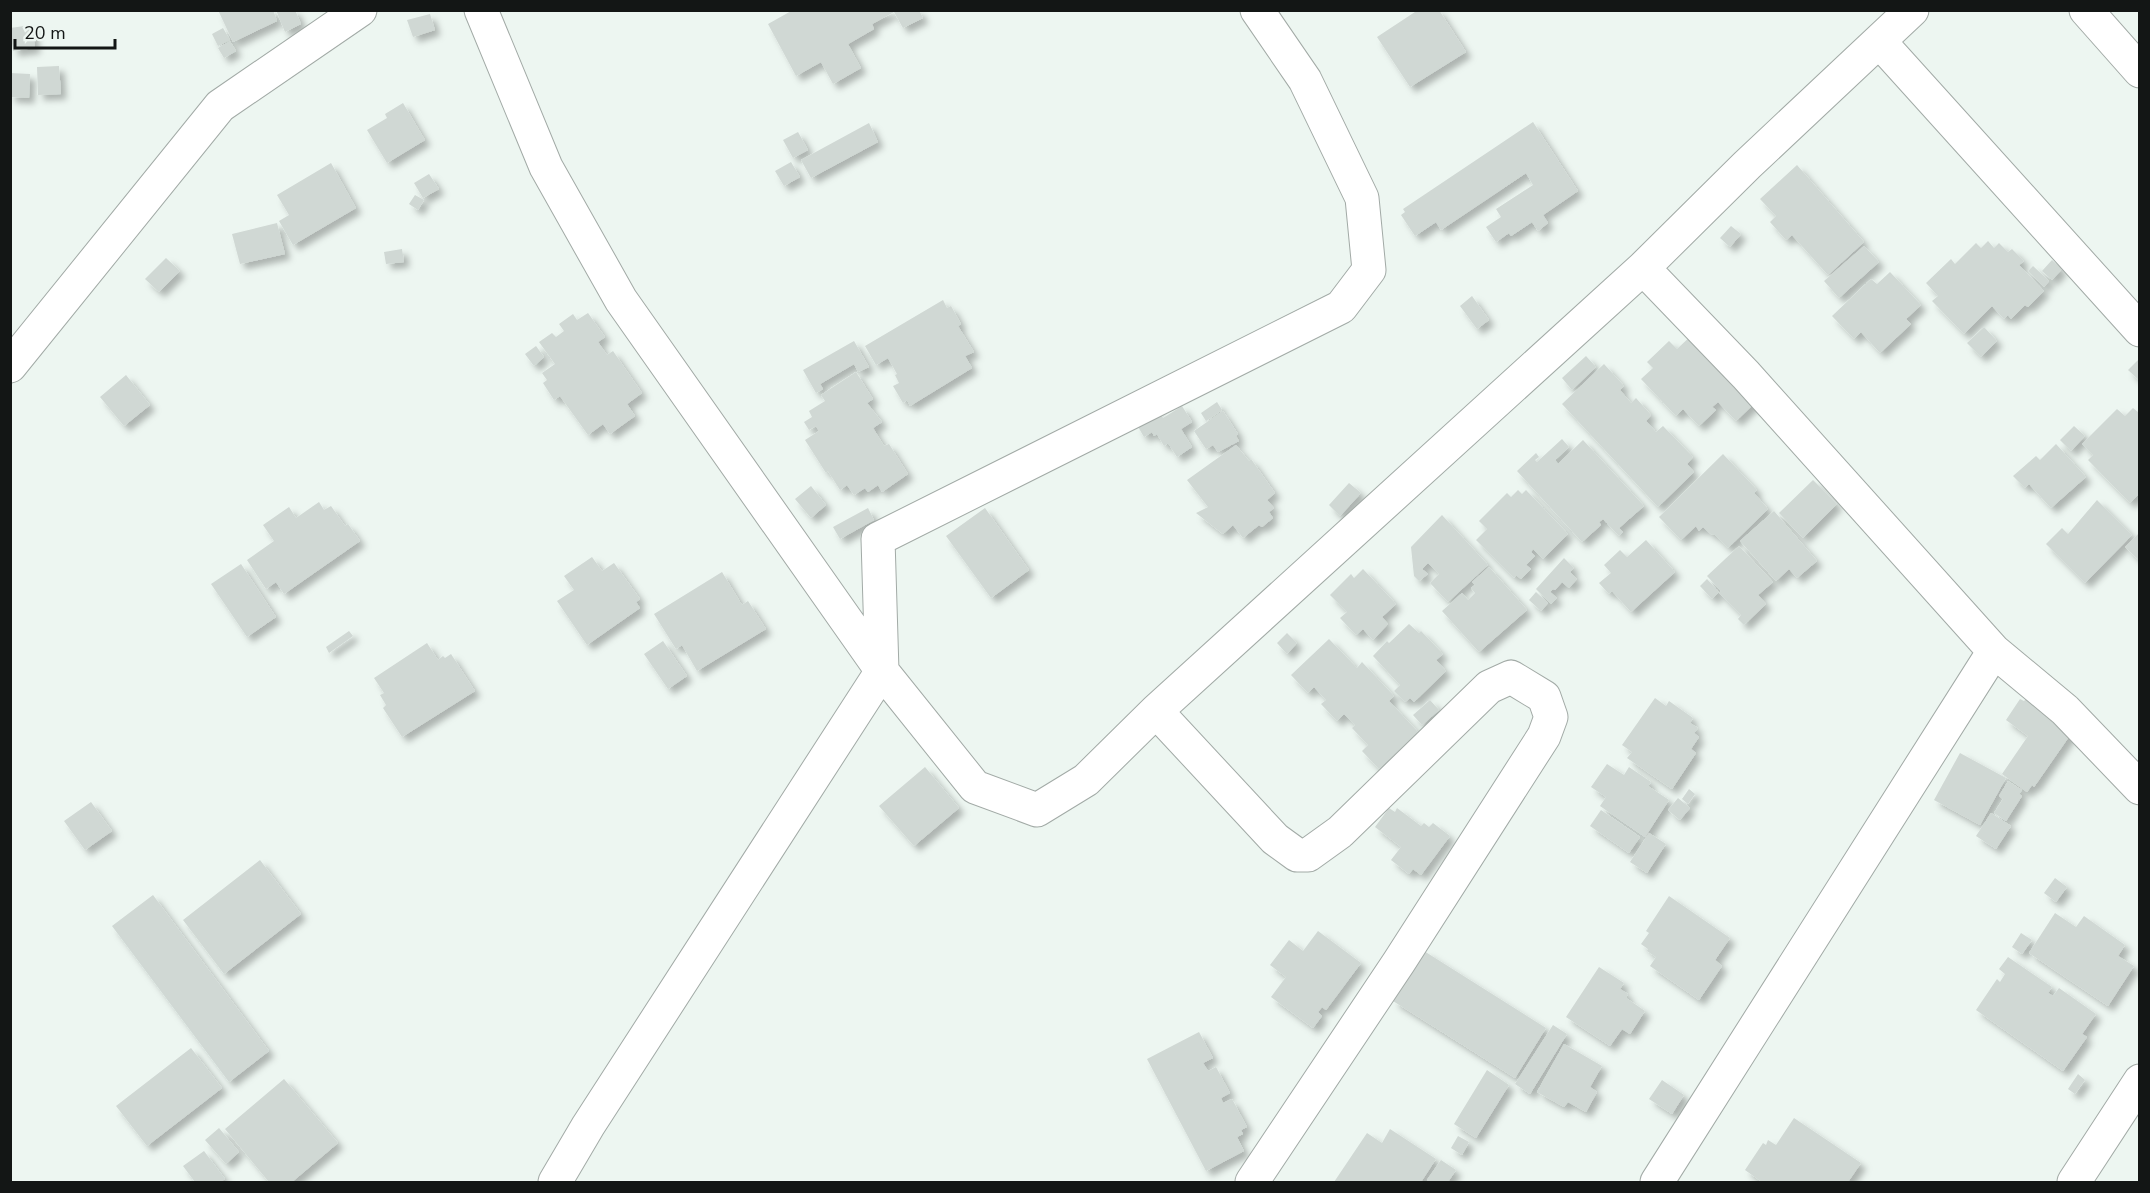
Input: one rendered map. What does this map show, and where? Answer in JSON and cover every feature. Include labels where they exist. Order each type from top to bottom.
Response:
[{"type":"street","points":[[10,366],[220,106],[360,10]]},
{"type":"street","points":[[481,10],[546,167],[621,300],[882,671],[975,787],[1037,810],[1086,780],[1156,711],[1643,268],[1747,165],[1912,10]]},
{"type":"street","points":[[555,1182],[594,1116],[882,671],[878,540],[1341,307],[1369,270],[1362,198],[1305,80],[1257,10]]},
{"type":"street","points":[[2086,10],[2139,71]]},
{"type":"street","points":[[1879,41],[2139,330]]},
{"type":"street","points":[[1643,268],[1746,375],[1994,651],[2065,710],[2139,788]]},
{"type":"street","points":[[1657,1182],[1994,651]]},
{"type":"street","points":[[1156,711],[1275,839],[1297,855],[1308,855],[1340,832],[1489,687],[1511,677],[1544,697],[1551,717],[1544,736],[1399,962],[1252,1182]]},
{"type":"street","points":[[2074,1182],[2139,1081]]},
{"type":"building","points":[[218,10],[273,10],[277,21],[233,42]]},
{"type":"building","points":[[276,10],[295,10],[301,24],[285,32]]},
{"type":"building","points":[[793,10],[919,10],[923,18],[903,28],[894,12],[872,24],[874,29],[848,44],[861,68],[833,84],[821,62],[796,76],[768,24]]},
{"type":"building","points":[[1418,10],[1439,10],[1466,52],[1410,87],[1377,37]]},
{"type":"building","points":[[430,14],[435,30],[413,37],[407,20]]},
{"type":"building","points":[[32,25],[35,48],[13,51],[10,28]]},
{"type":"building","points":[[223,28],[230,40],[218,46],[212,34]]},
{"type":"building","points":[[230,41],[236,51],[224,58],[218,48]]},
{"type":"building","points":[[59,66],[61,94],[38,95],[37,67]]},
{"type":"building","points":[[10,73],[30,74],[29,98],[10,97]]},
{"type":"building","points":[[403,103],[425,140],[387,163],[367,130],[387,118],[385,114]]},
{"type":"building","points":[[1533,122],[1578,191],[1543,215],[1548,223],[1538,231],[1532,222],[1511,236],[1509,233],[1496,242],[1486,227],[1501,217],[1496,209],[1533,185],[1526,173],[1441,230],[1436,222],[1415,236],[1401,215],[1405,212],[1403,209]]},
{"type":"building","points":[[869,123],[878,142],[811,178],[801,160]]},
{"type":"building","points":[[798,132],[808,150],[793,158],[783,140]]},
{"type":"building","points":[[791,162],[800,177],[784,186],[775,171]]},
{"type":"building","points":[[331,163],[356,208],[293,245],[279,221],[289,215],[277,195]]},
{"type":"building","points":[[1797,165],[1864,242],[1828,275],[1792,235],[1786,240],[1770,222],[1776,216],[1760,199]]},
{"type":"building","points":[[429,174],[439,189],[423,198],[414,183]]},
{"type":"building","points":[[415,195],[424,200],[418,210],[409,204]]},
{"type":"building","points":[[277,223],[285,254],[240,264],[232,234]]},
{"type":"building","points":[[1731,226],[1741,234],[1730,247],[1720,238]]},
{"type":"building","points":[[1988,241],[1994,248],[1999,243],[2008,252],[2012,249],[2024,261],[2019,265],[2044,291],[2028,307],[2025,305],[2011,319],[2008,315],[2004,319],[1992,306],[1964,334],[1932,301],[1938,296],[1926,283],[1951,259],[1955,264],[1976,243],[1981,248]]},
{"type":"building","points":[[1864,246],[1879,262],[1839,298],[1824,281]]},
{"type":"building","points":[[402,249],[404,262],[386,264],[384,252]]},
{"type":"building","points":[[166,258],[180,271],[159,292],[145,279]]},
{"type":"building","points":[[2052,260],[2062,269],[2052,280],[2042,271]]},
{"type":"building","points":[[2033,266],[2049,281],[2044,287],[2028,271]]},
{"type":"building","points":[[1890,272],[1921,305],[1906,319],[1911,324],[1880,353],[1861,332],[1854,339],[1832,316],[1871,279],[1877,284]]},
{"type":"building","points":[[1472,296],[1489,320],[1477,329],[1460,306]]},
{"type":"building","points":[[943,300],[947,308],[951,306],[961,324],[958,326],[974,352],[965,356],[972,368],[910,406],[907,400],[903,403],[893,386],[899,383],[888,358],[876,365],[865,346]]},
{"type":"building","points":[[588,313],[605,337],[598,342],[607,355],[613,351],[642,393],[627,404],[635,416],[610,434],[603,424],[588,435],[560,396],[554,400],[543,383],[547,380],[542,373],[555,364],[539,342],[552,333],[556,337],[564,331],[559,324],[573,314],[577,320]]},
{"type":"building","points":[[1984,327],[1997,341],[1981,357],[1967,343]]},
{"type":"building","points":[[1694,333],[1757,401],[1736,421],[1718,402],[1712,407],[1716,410],[1699,426],[1683,409],[1676,416],[1641,379],[1653,368],[1647,362],[1669,341],[1677,349]]},
{"type":"building","points":[[854,341],[869,367],[858,372],[854,364],[820,384],[823,389],[816,393],[803,370]]},
{"type":"building","points":[[536,346],[544,357],[534,366],[525,354]]},
{"type":"building","points":[[1586,356],[1596,367],[1572,390],[1562,378]]},
{"type":"building","points":[[2140,358],[2140,381],[2128,370]]},
{"type":"building","points":[[1604,364],[1624,386],[1620,390],[1631,403],[1636,398],[1651,415],[1646,421],[1656,432],[1663,426],[1693,457],[1687,464],[1694,472],[1658,507],[1562,404]]},
{"type":"building","points":[[856,372],[873,399],[867,403],[882,422],[873,428],[884,446],[889,444],[908,474],[882,492],[878,485],[868,492],[865,488],[854,495],[847,485],[840,490],[828,471],[826,473],[805,440],[819,431],[816,426],[809,430],[804,422],[812,417],[809,411],[825,401],[821,395]]},
{"type":"building","points":[[126,375],[150,405],[124,426],[100,397]]},
{"type":"building","points":[[1217,402],[1222,410],[1206,421],[1201,413]]},
{"type":"building","points":[[1182,406],[1192,422],[1181,429],[1192,447],[1177,457],[1168,443],[1164,446],[1157,434],[1154,436],[1152,432],[1144,437],[1137,425],[1159,411],[1163,418]]},
{"type":"building","points":[[2133,408],[2138,412],[2140,410],[2140,493],[2130,503],[2088,460],[2093,455],[2082,444],[2117,409],[2125,416]]},
{"type":"building","points":[[1223,411],[1238,434],[1236,436],[1239,441],[1218,452],[1213,445],[1206,449],[1194,431]]},
{"type":"building","points":[[2074,426],[2085,436],[2071,451],[2060,440]]},
{"type":"building","points":[[1562,439],[1569,447],[1555,460],[1558,464],[1583,440],[1644,506],[1619,528],[1623,532],[1619,536],[1603,519],[1599,522],[1601,525],[1582,542],[1517,471],[1536,453],[1539,457],[1535,460],[1537,462]]},
{"type":"building","points":[[2056,444],[2086,477],[2051,508],[2029,484],[2025,488],[2013,476],[2036,456],[2040,460]]},
{"type":"building","points":[[1236,445],[1249,461],[1251,459],[1275,493],[1267,500],[1274,508],[1269,512],[1273,518],[1262,527],[1259,525],[1243,538],[1233,525],[1223,534],[1196,513],[1208,507],[1187,480]]},
{"type":"building","points":[[1723,454],[1757,490],[1754,493],[1768,509],[1728,548],[1703,527],[1699,531],[1696,526],[1681,540],[1659,517]]},
{"type":"building","points":[[1813,480],[1837,504],[1803,538],[1779,513]]},
{"type":"building","points":[[1349,483],[1361,493],[1340,516],[1329,505]]},
{"type":"building","points":[[811,486],[826,505],[811,518],[795,499]]},
{"type":"building","points":[[1518,490],[1522,494],[1526,490],[1568,534],[1543,559],[1533,549],[1531,552],[1535,556],[1526,565],[1531,569],[1521,579],[1516,575],[1514,578],[1476,540],[1487,529],[1479,521],[1507,493],[1511,497]]},
{"type":"building","points":[[2097,500],[2132,535],[2085,583],[2046,544],[2062,528],[2068,534]]},
{"type":"building","points":[[319,502],[324,510],[331,506],[345,526],[348,524],[360,541],[284,594],[276,582],[266,589],[247,560],[274,541],[263,525],[289,507],[296,518]]},
{"type":"building","points":[[868,508],[874,520],[840,539],[833,527]]},
{"type":"building","points":[[985,508],[1029,570],[991,598],[946,536]]},
{"type":"building","points":[[1774,511],[1817,561],[1797,578],[1789,569],[1776,581],[1740,541]]},
{"type":"building","points":[[1442,515],[1488,565],[1448,602],[1430,583],[1439,574],[1428,563],[1422,569],[1428,574],[1419,581],[1414,576],[1411,547]]},
{"type":"building","points":[[2140,532],[2140,561],[2125,547]]},
{"type":"building","points":[[1646,540],[1675,572],[1631,612],[1612,591],[1609,594],[1599,583],[1611,573],[1604,565],[1620,550],[1627,557]]},
{"type":"building","points":[[1739,546],[1773,582],[1758,595],[1766,604],[1744,625],[1738,619],[1741,615],[1719,593],[1721,591],[1707,576]]},
{"type":"building","points":[[592,557],[602,571],[614,563],[640,599],[636,602],[640,608],[587,645],[557,601],[574,590],[564,576]]},
{"type":"building","points":[[1564,558],[1574,568],[1570,572],[1577,579],[1569,588],[1562,582],[1555,590],[1553,589],[1550,592],[1557,598],[1551,604],[1536,589]]},
{"type":"building","points":[[241,564],[276,617],[247,637],[211,584]]},
{"type":"building","points":[[1489,567],[1527,610],[1479,652],[1442,611],[1462,593],[1468,600],[1475,593],[1471,588],[1475,585],[1472,582]]},
{"type":"building","points":[[1363,569],[1396,604],[1382,617],[1388,624],[1373,640],[1363,629],[1356,635],[1340,618],[1347,612],[1330,595],[1351,574],[1354,578]]},
{"type":"building","points":[[722,572],[742,605],[748,601],[766,629],[697,671],[682,645],[676,649],[654,614]]},
{"type":"building","points":[[1707,579],[1719,592],[1712,599],[1700,586]]},
{"type":"building","points":[[1536,592],[1548,603],[1541,611],[1529,600]]},
{"type":"building","points":[[1409,624],[1419,633],[1421,631],[1443,654],[1436,660],[1446,671],[1414,702],[1410,698],[1405,702],[1394,691],[1400,685],[1373,656],[1387,641],[1389,643]]},
{"type":"building","points":[[349,631],[353,636],[329,653],[326,647]]},
{"type":"building","points":[[1287,633],[1297,643],[1287,654],[1277,643]]},
{"type":"building","points":[[1329,639],[1357,668],[1362,662],[1394,696],[1389,701],[1418,732],[1379,769],[1362,751],[1368,745],[1352,728],[1355,725],[1344,714],[1337,721],[1321,704],[1326,700],[1314,687],[1308,693],[1291,675]]},
{"type":"building","points":[[663,641],[687,676],[668,689],[644,654]]},
{"type":"building","points":[[427,643],[438,660],[451,654],[475,691],[402,737],[383,708],[386,705],[380,695],[384,693],[374,678]]},
{"type":"building","points":[[1655,698],[1666,706],[1669,701],[1693,718],[1690,723],[1698,728],[1694,733],[1699,737],[1691,749],[1696,753],[1672,789],[1627,758],[1632,752],[1622,745]]},
{"type":"building","points":[[2027,698],[2073,731],[2034,787],[2032,785],[2027,792],[2002,774],[2028,736],[2006,720],[2020,699],[2024,701]]},
{"type":"building","points":[[1430,700],[1439,710],[1422,725],[1413,715]]},
{"type":"building","points":[[1960,753],[2006,778],[1980,825],[1934,800]]},
{"type":"building","points":[[1607,764],[1624,775],[1629,767],[1651,782],[1648,786],[1669,800],[1645,837],[1600,806],[1606,797],[1591,787]]},
{"type":"building","points":[[925,767],[959,808],[914,846],[879,806]]},
{"type":"building","points":[[2008,781],[2022,790],[2019,794],[2022,796],[2006,821],[1994,813],[2003,799],[1999,796]]},
{"type":"building","points":[[1689,789],[1695,794],[1688,804],[1682,799]]},
{"type":"building","points":[[1678,798],[1690,808],[1680,820],[1668,810]]},
{"type":"building","points":[[91,802],[112,831],[85,850],[64,821]]},
{"type":"building","points":[[1389,808],[1395,812],[1397,808],[1421,826],[1424,823],[1429,827],[1433,823],[1450,836],[1421,875],[1413,869],[1409,874],[1391,860],[1401,847],[1375,827]]},
{"type":"building","points":[[1601,810],[1640,837],[1629,853],[1590,826]]},
{"type":"building","points":[[1991,813],[2011,826],[1996,849],[1976,836]]},
{"type":"building","points":[[1649,833],[1666,844],[1647,873],[1630,862]]},
{"type":"building","points":[[260,860],[301,914],[224,974],[183,920]]},
{"type":"building","points":[[2055,878],[2067,887],[2056,902],[2044,893]]},
{"type":"building","points":[[153,895],[269,1051],[229,1082],[112,926]]},
{"type":"building","points":[[1669,896],[1730,938],[1715,960],[1722,966],[1699,1000],[1650,966],[1656,957],[1641,944],[1649,933],[1646,931]]},
{"type":"building","points":[[2055,913],[2076,927],[2084,916],[2125,945],[2118,956],[2134,966],[2108,1006],[2029,953]]},
{"type":"building","points":[[1318,931],[1361,963],[1326,1010],[1322,1007],[1318,1012],[1322,1016],[1313,1028],[1271,997],[1286,977],[1270,965],[1289,940],[1303,951]]},
{"type":"building","points":[[2021,933],[2032,940],[2022,954],[2012,947]]},
{"type":"building","points":[[1424,951],[1546,1028],[1515,1078],[1393,1001]]},
{"type":"building","points":[[2008,957],[2052,987],[2048,993],[2053,996],[2059,988],[2096,1014],[2082,1034],[2087,1037],[2063,1071],[1976,1010],[1997,979],[2000,982],[2005,974],[1999,969]]},
{"type":"building","points":[[1599,967],[1624,983],[1620,989],[1628,994],[1626,998],[1645,1011],[1630,1034],[1622,1029],[1610,1046],[1566,1017]]},
{"type":"building","points":[[1553,1025],[1567,1034],[1530,1094],[1515,1084]]},
{"type":"building","points":[[1199,1032],[1213,1058],[1203,1063],[1208,1071],[1216,1067],[1230,1093],[1221,1098],[1223,1103],[1232,1099],[1247,1127],[1241,1130],[1243,1134],[1237,1137],[1244,1151],[1206,1171],[1147,1059]]},
{"type":"building","points":[[1564,1044],[1602,1066],[1590,1087],[1597,1092],[1586,1112],[1568,1102],[1564,1107],[1537,1092]]},
{"type":"building","points":[[191,1048],[222,1088],[147,1146],[116,1106]]},
{"type":"building","points":[[1487,1070],[1509,1085],[1476,1138],[1454,1124]]},
{"type":"building","points":[[2078,1074],[2085,1080],[2075,1094],[2068,1089]]},
{"type":"building","points":[[284,1079],[338,1143],[292,1182],[269,1182],[225,1129]]},
{"type":"building","points":[[1662,1080],[1684,1095],[1672,1114],[1649,1099]]},
{"type":"building","points":[[1794,1118],[1861,1163],[1848,1182],[1762,1182],[1745,1170],[1763,1143],[1766,1145],[1768,1140],[1776,1145]]},
{"type":"building","points":[[219,1128],[239,1152],[226,1164],[205,1140]]},
{"type":"building","points":[[1390,1129],[1436,1159],[1421,1182],[1334,1182],[1367,1133],[1382,1143]]},
{"type":"building","points":[[1458,1136],[1469,1142],[1462,1155],[1451,1148]]},
{"type":"building","points":[[204,1151],[225,1179],[220,1182],[195,1182],[183,1166]]},
{"type":"building","points":[[1441,1160],[1456,1170],[1448,1182],[1427,1180]]}]
